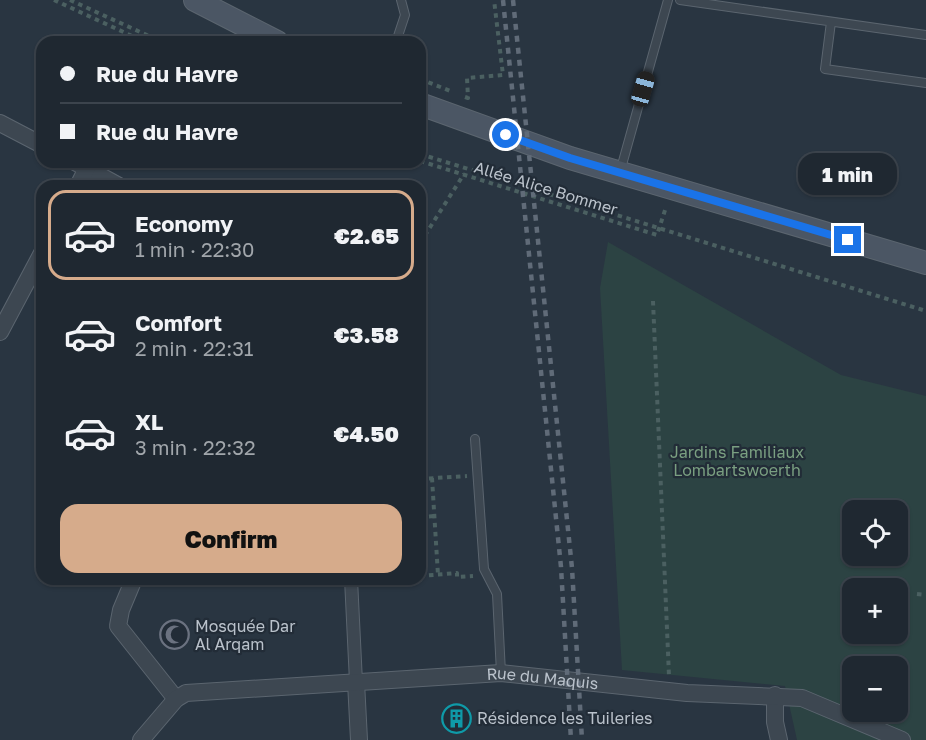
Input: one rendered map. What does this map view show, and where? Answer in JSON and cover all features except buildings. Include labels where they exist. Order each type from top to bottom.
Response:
[{"type":"main road","points":[[195,0],[265,36]]},
{"type":"main road","points":[[426,106],[620,172],[926,264]]},
{"type":"street","points":[[0,123],[36,142]]},
{"type":"street","points":[[86,168],[108,180]]},
{"type":"street","points":[[0,332],[36,264]]},
{"type":"street","points":[[131,585],[121,609],[118,626],[176,699],[141,740]]},
{"type":"street","points":[[351,585],[359,740]]},
{"type":"street","name":"Rue du Maquis","points":[[176,699],[186,693],[501,673],[669,692],[802,698],[902,740]]},
{"type":"street","points":[[775,695],[775,722],[779,740]]},
{"type":"lane","points":[[398,36],[405,15],[401,0]]},
{"type":"lane","points":[[620,172],[668,0]]},
{"type":"lane","points":[[680,0],[926,35]]},
{"type":"lane","points":[[831,22],[825,69],[926,83]]},
{"type":"lane","points":[[475,439],[484,569],[497,594],[501,673]]},
{"type":"path","points":[[54,0],[132,36]]},
{"type":"path","points":[[70,0],[149,36]]},
{"type":"path","points":[[426,81],[468,98],[466,78],[503,75],[494,0]]},
{"type":"path","points":[[426,156],[926,311]]},
{"type":"path","name":"Allée Alice Bommer","points":[[426,162],[657,235],[660,228]]},
{"type":"path","points":[[426,234],[464,174]]},
{"type":"path","points":[[653,301],[669,692]]},
{"type":"path","points":[[426,478],[477,475]]},
{"type":"path","points":[[432,478],[438,574]]},
{"type":"path","points":[[426,517],[435,516]]},
{"type":"path","points":[[426,575],[457,573],[457,577],[487,574]]},
{"type":"path","points":[[917,594],[926,595]]},
{"type":"green space","name":"Jardins Familiaux Lombartswoerth","points":[[608,242],[841,375],[926,396],[926,740],[797,740],[785,686],[622,670],[600,288]]},
{"type":"railway","points":[[503,0],[561,567],[571,740]]},
{"type":"railway","points":[[513,0],[572,568],[582,740]]},
{"type":"place","name":"Mosquée Dar Al Arqam","points":[[174,635]]},
{"type":"place","name":"Résidence les Tuileries","points":[[456,718]]},
{"type":"route","points":[[506,135],[570,158],[848,240]]}]
